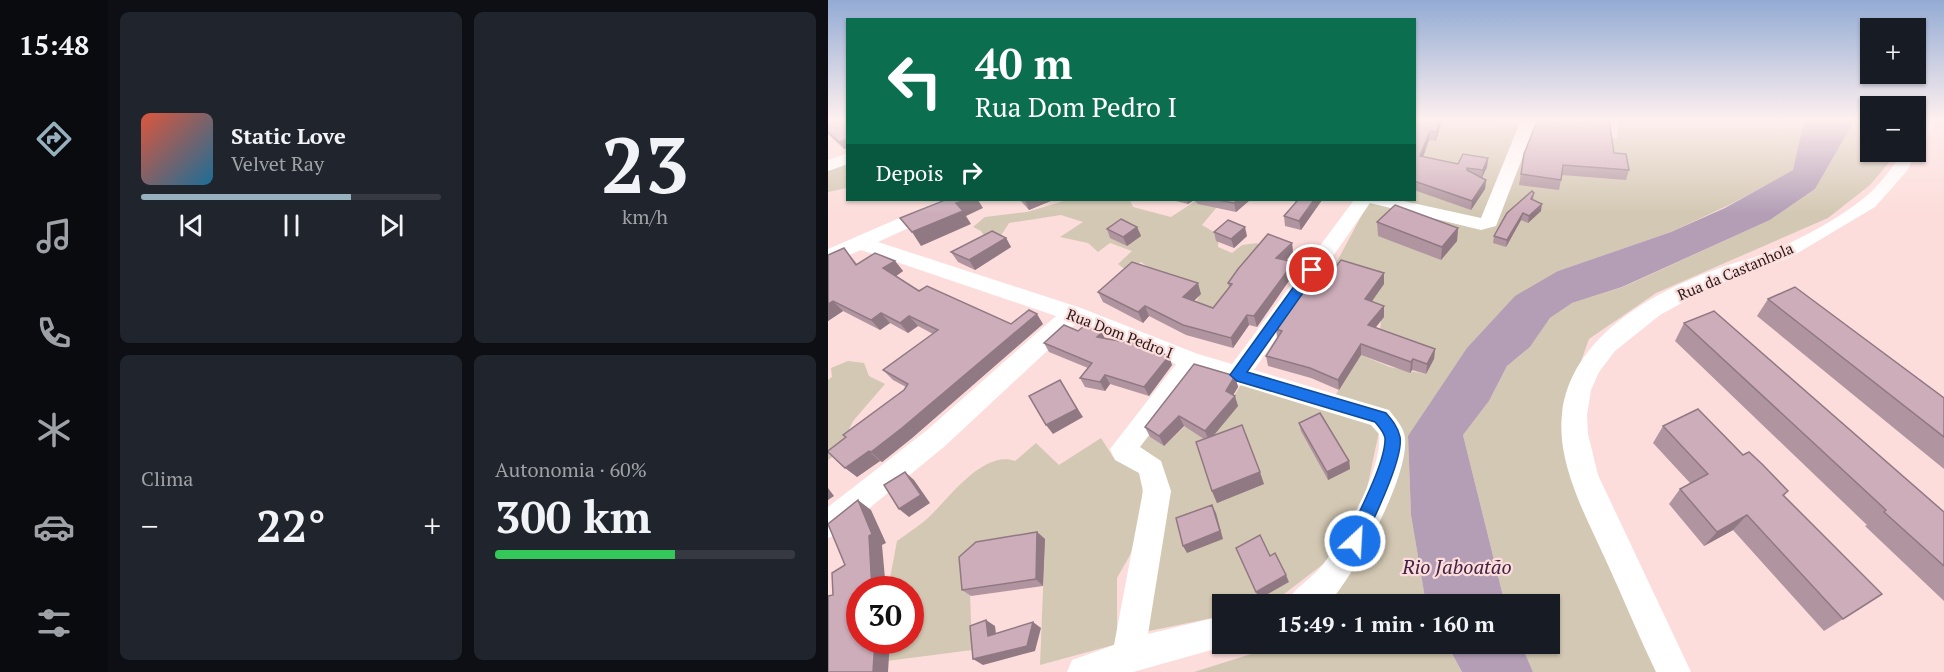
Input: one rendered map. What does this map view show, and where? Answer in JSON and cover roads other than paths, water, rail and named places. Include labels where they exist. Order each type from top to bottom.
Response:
[{"type":"street","points":[[1381,201],[1481,224],[1489,222],[1493,218],[1517,151]]},
{"type":"street","points":[[828,166],[846,159]]},
{"type":"street","name":"Rua da Castanhola","points":[[1674,672],[1603,520],[1578,454],[1573,414],[1583,377],[1613,339],[1634,321],[1670,299],[1716,277],[1772,258],[1803,243],[1878,195],[1903,162]]},
{"type":"street","points":[[828,257],[953,201]]},
{"type":"street","points":[[1237,375],[1362,201]]},
{"type":"street","name":"Rua Dom Pedro I","points":[[861,243],[1073,314],[1192,361],[1380,417],[1390,429],[1393,440],[1386,469],[1345,561],[1326,588],[1317,594]]},
{"type":"street","points":[[828,524],[936,438],[1073,314]]},
{"type":"street","points":[[1128,657],[1156,491],[1154,473],[1150,466],[1143,460],[1124,452],[1123,449],[1192,361]]},
{"type":"street","points":[[1084,672],[1128,657],[1212,635]]},
{"type":"water","name":"Rio Jaboatão","points":[[1797,151],[1837,151],[1815,189],[1770,220],[1622,287],[1572,303],[1550,318],[1530,347],[1507,366],[1489,401],[1463,435],[1503,594],[1424,594],[1411,515],[1408,436],[1467,348],[1515,296],[1558,271],[1671,232],[1725,208],[1793,170]]},
{"type":"water","points":[[1452,654],[1525,654],[1533,672],[1462,672]]}]
